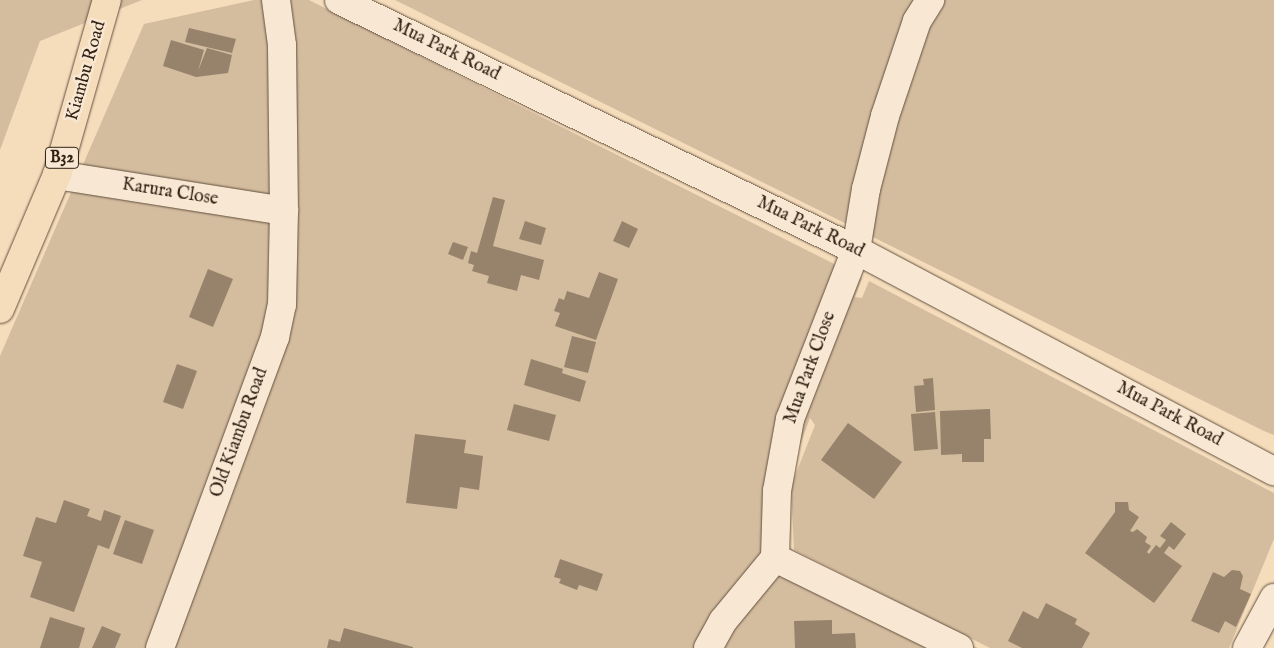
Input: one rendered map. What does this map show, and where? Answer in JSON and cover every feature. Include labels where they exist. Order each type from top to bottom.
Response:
[{"type":"highway","name":"Kiambu Road","points":[[0,309],[57,175],[107,0]]},
{"type":"street","points":[[276,0],[282,45],[284,211]]},
{"type":"street","name":"Mua Park Road","points":[[339,0],[856,250],[1274,471]]},
{"type":"street","name":"Mua Park Close","points":[[775,558],[777,491],[790,419],[856,250],[866,189],[888,107],[917,21],[930,0]]},
{"type":"street","name":"Karura Close","points":[[57,175],[284,211]]},
{"type":"street","name":"Old Kiambu Road","points":[[160,648],[275,337],[282,305],[284,211]]},
{"type":"street","points":[[708,648],[723,621],[775,558],[959,648]]},
{"type":"street","points":[[1247,648],[1274,598]]},
{"type":"shaded area","points":[[0,0],[142,0],[40,41],[0,150]]},
{"type":"shaded area","points":[[254,0],[309,0],[862,278],[855,297],[862,298],[869,281],[1274,493],[1274,539],[1229,648],[990,648],[794,550],[791,486],[815,425],[810,418],[785,485],[786,545],[793,556],[978,648],[0,648],[0,356],[144,24]]},
{"type":"shaded area","points":[[395,0],[1274,0],[1274,435],[1264,431]]},
{"type":"building","points":[[189,28],[236,39],[232,53],[185,42]]},
{"type":"building","points":[[171,40],[204,50],[198,71],[207,48],[232,55],[228,73],[196,77],[163,66]]},
{"type":"building","points":[[493,197],[505,200],[493,246],[544,260],[539,280],[521,275],[517,291],[487,283],[489,276],[472,271],[474,265],[468,263],[471,251],[477,253]]},
{"type":"building","points":[[525,221],[546,228],[541,245],[519,239]]},
{"type":"building","points":[[622,221],[638,229],[629,248],[613,241]]},
{"type":"building","points":[[453,242],[468,247],[463,260],[448,254]]},
{"type":"building","points":[[208,269],[233,279],[213,327],[189,317]]},
{"type":"building","points":[[599,272],[618,279],[596,340],[555,326],[560,313],[554,311],[559,298],[564,300],[567,291],[589,298]]},
{"type":"building","points":[[572,336],[596,342],[588,373],[564,367]]},
{"type":"building","points":[[531,359],[563,369],[562,373],[586,381],[580,402],[524,385]]},
{"type":"building","points":[[177,364],[197,371],[183,409],[163,402]]},
{"type":"building","points":[[933,378],[935,410],[916,412],[914,386],[924,385],[923,379]]},
{"type":"building","points":[[514,404],[556,415],[549,441],[507,430]]},
{"type":"building","points":[[990,409],[991,439],[984,439],[984,462],[962,462],[962,454],[941,455],[940,411]]},
{"type":"building","points":[[935,412],[938,449],[914,451],[911,414]]},
{"type":"building","points":[[848,423],[902,462],[874,499],[821,460]]},
{"type":"building","points":[[415,434],[466,440],[464,453],[483,456],[479,490],[460,487],[457,509],[406,503]]},
{"type":"building","points":[[64,500],[90,509],[87,516],[101,521],[104,510],[121,516],[109,549],[98,545],[74,612],[30,597],[42,562],[23,556],[36,517],[56,523]]},
{"type":"building","points":[[1115,502],[1128,502],[1129,510],[1139,517],[1130,531],[1133,532],[1137,529],[1147,537],[1145,542],[1151,546],[1147,552],[1149,554],[1156,545],[1160,548],[1166,540],[1160,536],[1171,522],[1186,534],[1174,550],[1169,546],[1164,553],[1182,566],[1154,603],[1085,553],[1115,512]]},
{"type":"building","points":[[125,520],[154,530],[142,564],[113,554]]},
{"type":"building","points":[[560,559],[603,574],[597,591],[579,585],[577,590],[559,583],[561,579],[554,577]]},
{"type":"building","points":[[1232,570],[1240,571],[1243,576],[1240,589],[1251,594],[1236,627],[1225,621],[1219,633],[1191,621],[1213,572],[1224,577]]},
{"type":"building","points":[[1046,603],[1077,619],[1075,624],[1090,633],[1082,648],[1022,648],[1008,641],[1023,611],[1038,619]]},
{"type":"building","points":[[50,617],[85,628],[79,648],[40,648]]},
{"type":"building","points":[[832,620],[832,634],[855,633],[856,648],[795,648],[794,621]]},
{"type":"building","points":[[102,626],[121,634],[115,648],[92,648]]},
{"type":"building","points":[[344,628],[413,648],[327,648],[329,639],[340,642]]}]
